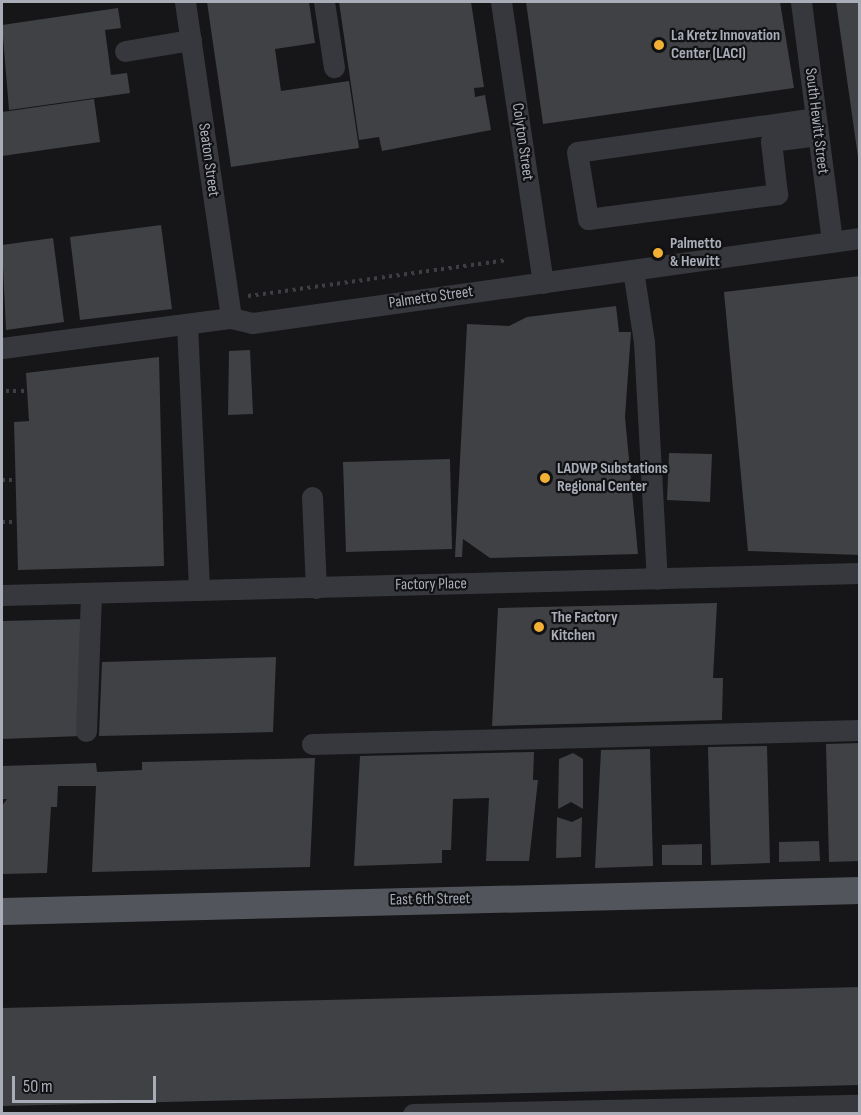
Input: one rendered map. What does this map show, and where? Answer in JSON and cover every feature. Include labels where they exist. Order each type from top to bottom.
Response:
[{"type":"main road","name":"East 6th Street","points":[[2,911],[860,890]]},
{"type":"street","name":"Seaton Street","points":[[185,2],[231,318]]},
{"type":"street","points":[[324,2],[334,67]]},
{"type":"street","name":"Colyton Street","points":[[501,2],[543,283]]},
{"type":"street","name":"South Hewitt Street","points":[[801,2],[832,241]]},
{"type":"street","points":[[125,51],[191,40]]},
{"type":"street","points":[[817,127],[771,141],[777,194],[588,219],[577,152],[817,127]]},
{"type":"street","name":"Palmetto Street","points":[[2,348],[231,318],[252,323],[860,238]]},
{"type":"street","points":[[633,270],[644,342],[657,579]]},
{"type":"street","points":[[187,324],[199,590]]},
{"type":"street","points":[[312,497],[316,588]]},
{"type":"street","name":"Factory Place","points":[[2,596],[860,573]]},
{"type":"street","points":[[86,731],[91,594]]},
{"type":"street","points":[[312,744],[860,730]]},
{"type":"street","points":[[413,1113],[860,1105]]},
{"type":"path","points":[[246,294],[508,260]]},
{"type":"path","points":[[6,391],[24,391]]},
{"type":"path","points":[[2,480],[13,480]]},
{"type":"path","points":[[2,522],[14,522]]},
{"type":"building","points":[[207,2],[309,2],[315,43],[275,49],[281,91],[349,81],[359,148],[231,167]]},
{"type":"building","points":[[339,2],[471,2],[484,87],[474,88],[475,97],[485,95],[491,130],[382,151],[379,137],[359,140]]},
{"type":"building","name":"La Kretz Innovation Center (LACI)","points":[[526,2],[780,2],[794,88],[543,124]]},
{"type":"building","points":[[836,2],[860,2],[860,157],[858,157]]},
{"type":"building","points":[[118,8],[121,28],[105,30],[111,75],[127,73],[130,93],[9,110],[2,25]]},
{"type":"building","points":[[94,99],[100,142],[2,156],[2,112]]},
{"type":"building","points":[[161,225],[172,309],[80,320],[70,237]]},
{"type":"building","points":[[53,238],[64,322],[6,330],[2,245]]},
{"type":"building","points":[[860,276],[860,555],[748,551],[724,292]]},
{"type":"building","name":"LADWP Substations Regional Center","points":[[616,306],[619,332],[631,332],[625,417],[638,554],[490,558],[463,539],[462,557],[455,557],[467,324],[509,326],[527,317]]},
{"type":"building","points":[[250,350],[253,414],[228,415],[229,351]]},
{"type":"building","points":[[159,357],[164,566],[18,570],[14,422],[29,421],[26,373]]},
{"type":"building","points":[[669,453],[712,454],[710,502],[667,500]]},
{"type":"building","points":[[450,459],[452,549],[346,552],[343,462]]},
{"type":"building","points":[[717,603],[713,678],[723,678],[722,720],[492,726],[498,608]]},
{"type":"building","points":[[86,619],[81,736],[2,739],[2,621]]},
{"type":"building","points":[[276,657],[273,732],[99,736],[102,662]]},
{"type":"building","points":[[860,743],[860,861],[829,862],[826,744]]},
{"type":"building","points":[[767,746],[770,863],[711,865],[708,747]]},
{"type":"building","points":[[650,749],[653,866],[595,868],[601,750]]},
{"type":"building","points":[[534,752],[533,780],[538,780],[529,861],[486,861],[489,798],[453,799],[451,850],[442,850],[442,863],[354,866],[360,756]]},
{"type":"building","points":[[573,753],[583,759],[583,809],[571,802],[558,809],[559,759]]},
{"type":"building","points":[[315,758],[310,867],[92,872],[96,786],[58,786],[57,807],[51,807],[47,873],[2,874],[2,806],[7,799],[2,799],[2,766],[96,763],[97,772],[142,770],[142,762]]},
{"type":"building","points":[[557,817],[572,822],[582,817],[581,857],[556,858]]},
{"type":"building","points":[[819,841],[820,861],[779,862],[779,842]]},
{"type":"building","points":[[702,844],[702,865],[662,865],[662,845]]},
{"type":"building","points":[[860,987],[860,1085],[2,1106],[2,1008]]},
{"type":"place","name":"La Kretz Innovation Center (LACI)","points":[[659,45]]},
{"type":"place","name":"Palmetto & Hewitt","points":[[658,253]]},
{"type":"place","name":"LADWP Substations Regional Center","points":[[545,478]]},
{"type":"place","name":"The Factory Kitchen","points":[[539,627]]}]
